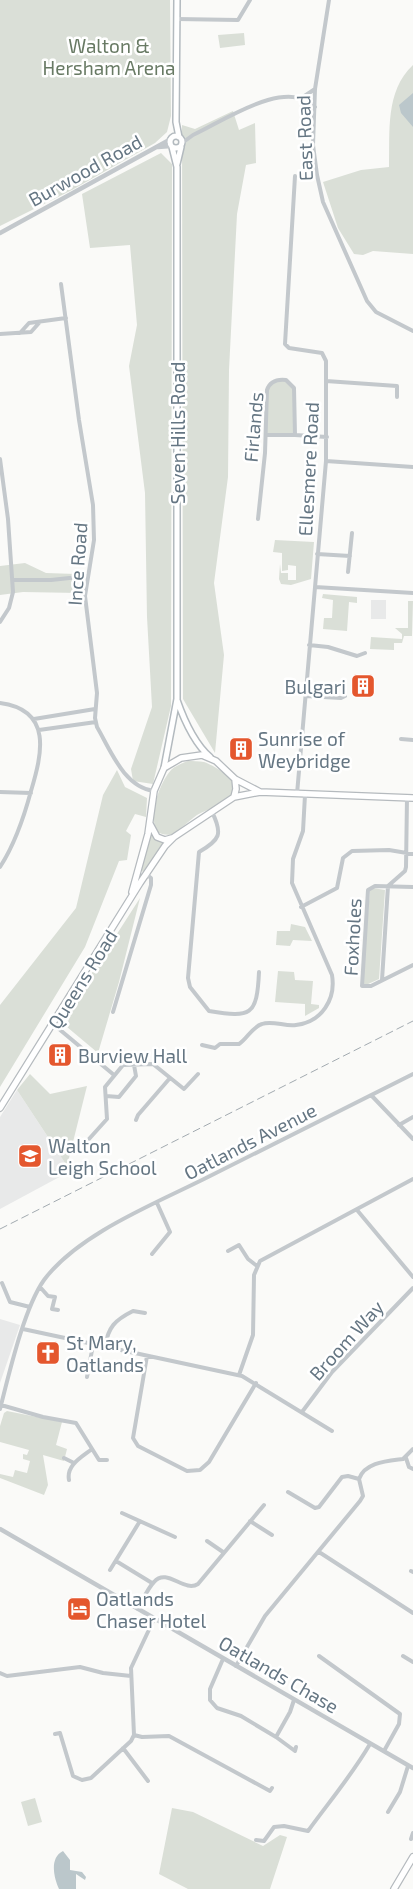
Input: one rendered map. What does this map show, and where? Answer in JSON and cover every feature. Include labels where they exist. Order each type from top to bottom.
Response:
[{"type":"main road","points":[[177,0],[176,122],[181,141],[177,167]]},
{"type":"main road","points":[[176,122],[171,138],[171,146],[177,167]]},
{"type":"main road","points":[[171,138],[181,141]]},
{"type":"main road","points":[[171,146],[177,149],[181,141]]},
{"type":"main road","name":"Seven Hills Road","points":[[164,768],[177,699],[177,167]]},
{"type":"main road","name":"Seven Hills Road","points":[[177,699],[185,722],[204,752],[210,757]]},
{"type":"main road","points":[[164,768],[190,755],[210,757],[235,779],[260,792]]},
{"type":"main road","name":"Queens Road","points":[[130,899],[150,822],[154,791],[164,768]]},
{"type":"main road","points":[[235,779],[236,789],[234,797],[260,792],[410,798]]},
{"type":"main road","name":"Queens Road","points":[[0,1108],[165,846],[174,837],[234,797]]},
{"type":"main road","points":[[150,822],[157,837],[165,840],[174,837]]},
{"type":"main road","points":[[138,870],[142,874],[146,874]]},
{"type":"main road","points":[[394,1889],[413,1857]]},
{"type":"street","points":[[177,19],[238,20],[250,0]]},
{"type":"street","name":"East Road","points":[[329,0],[315,89],[314,145],[317,175],[323,202],[367,301],[376,312],[413,331]]},
{"type":"street","points":[[181,141],[270,98],[303,97],[315,89]]},
{"type":"street","points":[[303,97],[315,107]]},
{"type":"street","name":"Burwood Road","points":[[0,233],[158,147],[171,138]]},
{"type":"street","name":"Burwood Road","points":[[158,147],[171,146]]},
{"type":"street","name":"Ellesmere Road","points":[[295,176],[285,344],[289,348],[324,354],[326,381],[326,461],[296,794]]},
{"type":"street","name":"Ince Road","points":[[61,284],[79,420],[93,505],[94,540],[85,596],[97,693],[96,722],[127,779],[138,787],[154,791]]},
{"type":"street","points":[[20,333],[29,323],[66,318]]},
{"type":"street","points":[[0,334],[31,332],[39,323]]},
{"type":"street","name":"Firlands","points":[[258,519],[266,435],[267,390],[272,382],[280,380],[290,382],[294,388],[295,435]]},
{"type":"street","points":[[326,381],[397,386],[397,398]]},
{"type":"street","points":[[266,435],[326,436]]},
{"type":"street","points":[[0,459],[8,519],[12,580],[12,601],[0,622]]},
{"type":"street","points":[[326,461],[413,468]]},
{"type":"street","points":[[348,572],[352,533]]},
{"type":"street","points":[[317,554],[350,556]]},
{"type":"street","points":[[12,580],[51,580],[88,576]]},
{"type":"street","points":[[314,587],[413,592]]},
{"type":"street","points":[[309,645],[328,647],[357,656],[365,653]]},
{"type":"street","points":[[306,696],[341,698],[345,696]]},
{"type":"street","points":[[0,703],[16,707],[34,719],[39,730],[41,757],[24,815],[0,866]]},
{"type":"street","points":[[34,719],[95,709]]},
{"type":"street","points":[[39,730],[96,722]]},
{"type":"street","points":[[402,739],[413,740]]},
{"type":"street","points":[[0,792],[31,792]]},
{"type":"street","points":[[202,1045],[203,1047],[215,1048],[220,1044],[239,1044],[261,1024],[302,1024],[323,1012],[327,1007],[333,987],[332,975],[292,883],[291,870],[303,831],[305,795]]},
{"type":"street","name":"Foxholes","points":[[382,980],[388,886],[405,871],[410,798]]},
{"type":"street","points":[[212,812],[219,832],[217,839],[199,852],[188,978],[190,986],[209,1011],[236,1016],[252,1009],[256,1004],[259,972]]},
{"type":"street","points":[[301,907],[337,888],[343,858],[352,851],[389,850],[413,854]]},
{"type":"street","points":[[113,1012],[150,885],[151,878],[146,874]]},
{"type":"street","name":"Foxholes","points":[[413,887],[376,886],[368,890],[362,986],[366,987],[413,965]]},
{"type":"street","points":[[53,1024],[114,1075]]},
{"type":"street","points":[[89,1139],[107,1118],[105,1087],[123,1065],[151,1063],[184,1089],[198,1074]]},
{"type":"street","points":[[106,1096],[119,1097],[136,1076],[134,1065]]},
{"type":"street","name":"Oatlands Avenue","points":[[0,1407],[30,1307],[40,1287],[61,1261],[77,1246],[157,1203],[413,1074]]},
{"type":"street","points":[[136,1120],[138,1115],[170,1078]]},
{"type":"street","points":[[371,1095],[413,1139]]},
{"type":"street","points":[[399,1125],[413,1117]]},
{"type":"street","points":[[239,1375],[253,1335],[254,1275],[257,1266],[267,1256],[413,1180]]},
{"type":"street","points":[[152,1254],[170,1232],[157,1203]]},
{"type":"street","points":[[357,1210],[413,1277]]},
{"type":"street","points":[[228,1251],[239,1245],[248,1259],[257,1266]]},
{"type":"street","points":[[2,1283],[10,1302],[30,1307]]},
{"type":"street","points":[[40,1287],[48,1296],[55,1297],[52,1308],[58,1310]]},
{"type":"street","name":"Broom Way","points":[[302,1412],[332,1372],[413,1288]]},
{"type":"street","points":[[105,1347],[108,1332],[116,1320],[133,1311],[144,1313]]},
{"type":"street","points":[[23,1329],[239,1375],[256,1383],[332,1431]]},
{"type":"street","points":[[87,1377],[93,1345]]},
{"type":"street","points":[[147,1356],[133,1438],[138,1446],[187,1471],[200,1470],[209,1462],[256,1383]]},
{"type":"street","points":[[0,1407],[43,1418],[76,1423],[99,1460],[107,1460]]},
{"type":"street","points":[[69,1480],[70,1470],[74,1463],[92,1449]]},
{"type":"street","points":[[236,1666],[265,1616],[363,1496],[359,1480],[361,1474],[383,1461],[406,1458],[413,1449]]},
{"type":"street","points":[[64,1458],[74,1463]]},
{"type":"street","points":[[406,1458],[408,1467],[413,1469]]},
{"type":"street","points":[[288,1492],[315,1508],[319,1507],[342,1477],[348,1476],[359,1480]]},
{"type":"street","points":[[138,1609],[152,1584],[160,1577],[195,1586],[264,1505]]},
{"type":"street","points":[[122,1513],[175,1537]]},
{"type":"street","points":[[110,1570],[140,1521]]},
{"type":"street","points":[[250,1521],[272,1535]]},
{"type":"street","name":"Oatlands Chase","points":[[0,1529],[413,1768]]},
{"type":"street","points":[[207,1542],[223,1552]]},
{"type":"street","points":[[319,1552],[413,1613]]},
{"type":"street","points":[[116,1561],[152,1584]]},
{"type":"street","points":[[55,1734],[60,1733],[73,1776],[82,1780],[91,1778],[123,1748],[134,1735],[131,1668],[154,1619]]},
{"type":"street","points":[[320,1656],[400,1714],[399,1724],[384,1751]]},
{"type":"street","points":[[403,1656],[413,1662]]},
{"type":"street","points":[[223,1659],[210,1689],[210,1700],[217,1708],[241,1716],[296,1749],[294,1757]]},
{"type":"street","points":[[0,1673],[7,1676],[80,1667],[102,1673],[131,1676]]},
{"type":"street","points":[[276,1736],[290,1712],[294,1700]]},
{"type":"street","points":[[134,1735],[142,1737],[170,1736],[204,1757],[271,1790],[266,1797]]},
{"type":"street","points":[[308,1832],[333,1795],[346,1782],[370,1744]]},
{"type":"street","points":[[123,1748],[148,1782]]},
{"type":"street","points":[[384,1809],[388,1813],[400,1792],[408,1766]]},
{"type":"street","points":[[264,1841],[274,1827],[284,1826],[308,1832],[311,1838]]},
{"type":"street","points":[[411,1838],[413,1833]]},
{"type":"street","points":[[256,1840],[264,1841]]},
{"type":"street","points":[[264,1841],[267,1847]]},
{"type":"shaded area","points":[[413,93],[413,127],[401,113],[399,105]]},
{"type":"shaded area","points":[[371,600],[386,600],[386,619],[371,619]]},
{"type":"shaded area","name":"Walton Leigh School","points":[[17,1090],[67,1166],[65,1174],[0,1209],[0,1117]]},
{"type":"shaded area","points":[[0,1319],[20,1325],[0,1383]]},
{"type":"shaded area","points":[[63,1851],[70,1860],[70,1870],[82,1872],[86,1877],[85,1880],[76,1874],[76,1889],[59,1889],[57,1884],[54,1874],[54,1863]]},
{"type":"green space","name":"Walton & Hersham Arena","points":[[0,0],[170,0],[171,116],[167,132],[155,143],[72,190],[0,226]]},
{"type":"green space","points":[[244,33],[245,45],[220,48],[218,35]]},
{"type":"green space","points":[[413,65],[413,254],[373,251],[363,255],[354,254],[338,228],[323,182],[361,170],[389,167],[393,99],[404,75]]},
{"type":"green space","points":[[233,111],[239,130],[255,123],[256,163],[246,165],[237,214],[229,370],[228,477],[214,583],[224,655],[215,753],[183,699],[182,125],[195,129]]},
{"type":"green space","points":[[161,153],[172,164],[171,706],[153,784],[133,781],[131,769],[152,707],[147,617],[145,493],[129,366],[137,325],[130,245],[90,248],[82,194]]},
{"type":"green space","points":[[286,380],[293,385],[295,435],[266,435],[267,390],[272,382]]},
{"type":"green space","points":[[275,540],[314,542],[311,579],[291,585],[281,584],[279,579],[280,564],[281,573],[288,573],[288,580],[296,580],[296,566],[288,565],[288,570],[282,571],[282,553],[273,552]]},
{"type":"green space","points":[[25,563],[46,573],[76,574],[79,593],[23,592],[0,595],[0,566]]},
{"type":"green space","points":[[323,594],[357,597],[357,603],[349,602],[347,631],[323,629],[324,618],[332,618],[333,600],[322,598]]},
{"type":"green space","points":[[408,601],[413,601],[412,636],[404,636],[402,643],[394,643],[394,650],[370,649],[371,637],[402,639],[402,634],[395,628],[408,628]]},
{"type":"green space","points":[[188,761],[204,762],[215,767],[231,780],[234,785],[234,791],[224,802],[197,815],[172,834],[166,835],[157,832],[154,809],[162,783],[171,770]]},
{"type":"green space","points":[[117,770],[125,787],[147,798],[146,817],[135,814],[126,831],[131,835],[127,860],[119,861],[85,947],[0,1087],[0,1005],[76,908],[103,795]]},
{"type":"green space","points":[[149,833],[156,839],[164,842],[143,872],[140,870]]},
{"type":"green space","points":[[373,888],[385,890],[379,979],[366,985],[362,983],[370,890]]},
{"type":"green space","points":[[140,898],[119,982],[98,1053],[67,1027],[72,1004]]},
{"type":"green space","points":[[291,924],[305,927],[312,941],[293,940],[290,946],[276,945],[277,931],[290,931]]},
{"type":"green space","points":[[278,971],[294,972],[295,980],[313,981],[311,1004],[319,1005],[319,1008],[305,1016],[305,1004],[275,1002]]},
{"type":"green space","points":[[30,1074],[50,1094],[87,1086],[67,1166],[17,1090]]},
{"type":"green space","points":[[7,1411],[62,1422],[56,1445],[67,1449],[64,1461],[43,1455],[48,1485],[44,1495],[0,1478],[0,1474],[13,1477],[15,1470],[27,1473],[30,1461],[23,1459],[23,1454],[27,1455],[29,1450],[0,1442],[0,1426],[4,1413]]},
{"type":"green space","points":[[35,1798],[42,1822],[28,1826],[21,1802]]},
{"type":"green space","points":[[172,1808],[193,1812],[263,1846],[280,1835],[287,1837],[270,1889],[188,1889],[159,1874]]},
{"type":"railway","points":[[0,1229],[413,1021]]},
{"type":"place","name":"Bulgari","points":[[363,686]]},
{"type":"place","name":"Sunrise of Weybridge","points":[[241,749]]},
{"type":"place","name":"Burview Hall","points":[[60,1055]]},
{"type":"place","name":"Walton Leigh School","points":[[30,1156]]},
{"type":"place","name":"St Mary, Oatlands","points":[[48,1353]]},
{"type":"place","name":"Oatlands Chaser Hotel","points":[[79,1609]]}]
